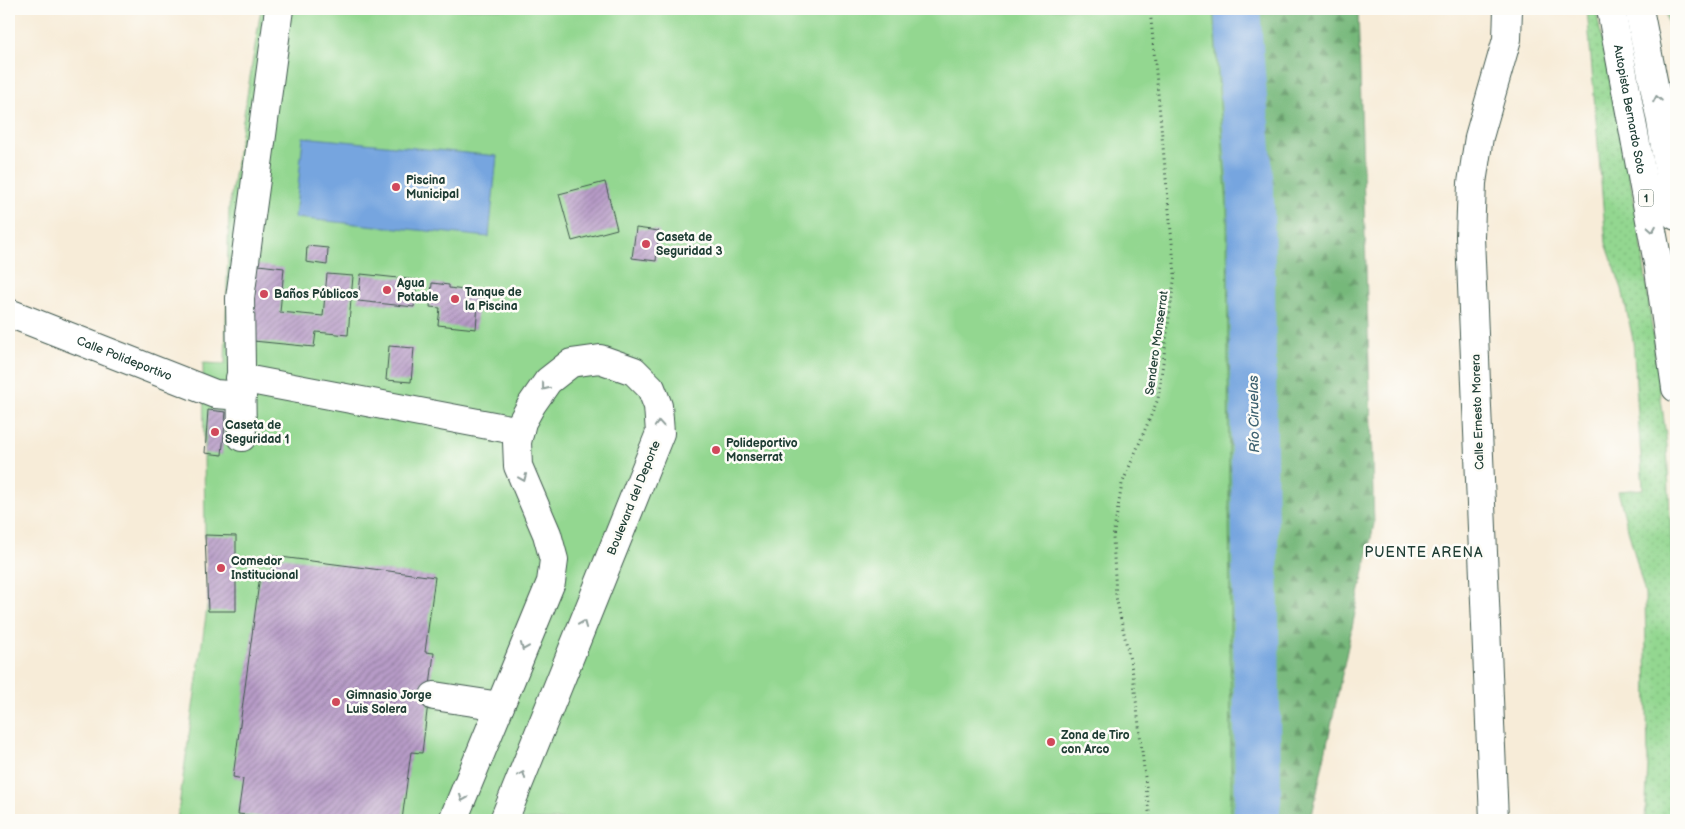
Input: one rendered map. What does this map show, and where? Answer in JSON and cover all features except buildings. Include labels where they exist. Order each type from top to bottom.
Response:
[{"type":"main road","points":[[242,437],[240,298],[279,9]]},
{"type":"main road","name":"Calle Ernesto Morera","points":[[1494,820],[1470,236],[1472,183],[1479,137],[1507,38],[1508,9]]},
{"type":"main road","name":"Autopista Bernardo Soto","points":[[1611,9],[1658,264],[1676,388]]},
{"type":"main road","name":"1","points":[[1639,9],[1661,121],[1676,216]]},
{"type":"main road","name":"Calle Polideportivo","points":[[9,314],[215,394],[241,387],[520,431]]},
{"type":"main road","name":"Boulevard del Deporte","points":[[454,820],[550,582],[554,560],[547,534],[518,466],[517,442],[522,422],[548,382],[570,363],[600,359],[634,371],[651,388],[658,406],[660,433],[504,820]]},
{"type":"main road","points":[[434,696],[500,706]]},
{"type":"path","name":"Sendero Monserrat","points":[[1150,9],[1175,274],[1158,399],[1122,484],[1113,537],[1116,597],[1133,674],[1150,820]]},
{"type":"green space","name":"Polideportivo Monserrat","points":[[261,9],[1213,9],[1227,208],[1231,785],[1229,820],[177,820],[208,601],[205,535],[203,363],[225,364],[229,207]]},
{"type":"green space","points":[[1154,9],[1358,9],[1374,524],[1311,820],[1118,820]]},
{"type":"green space","points":[[1587,9],[1596,9],[1639,225],[1667,445],[1676,657],[1676,820],[1645,820],[1648,765],[1645,594],[1618,491],[1643,489],[1633,340],[1622,289],[1606,243]]},
{"type":"green space","points":[[1665,9],[1676,9],[1676,66]]},
{"type":"water","name":"Piscina Municipal","points":[[303,137],[497,156],[489,237],[295,218]]},
{"type":"waterway","name":"Río Ciruelas","points":[[1237,9],[1251,189],[1258,800],[1256,820]]},
{"type":"place","name":"Piscina Municipal","points":[[396,187]]},
{"type":"place","name":"Caseta de Seguridad 3","points":[[646,244]]},
{"type":"place","name":"Agua Potable","points":[[387,290]]},
{"type":"place","name":"Baños Públicos","points":[[264,294]]},
{"type":"place","name":"Tanque de la Piscina","points":[[455,299]]},
{"type":"place","name":"Caseta de Seguridad 1","points":[[215,432]]},
{"type":"place","name":"Polideportivo Monserrat","points":[[716,450]]},
{"type":"place","name":"Comedor Institucional","points":[[221,568]]},
{"type":"place","name":"Gimnasio Jorge Luis Solera","points":[[336,702]]},
{"type":"place","name":"Zona de Tiro con Arco","points":[[1051,742]]},
{"type":"district","name":"PUENTE ARENA","points":[[1424,552]]}]
